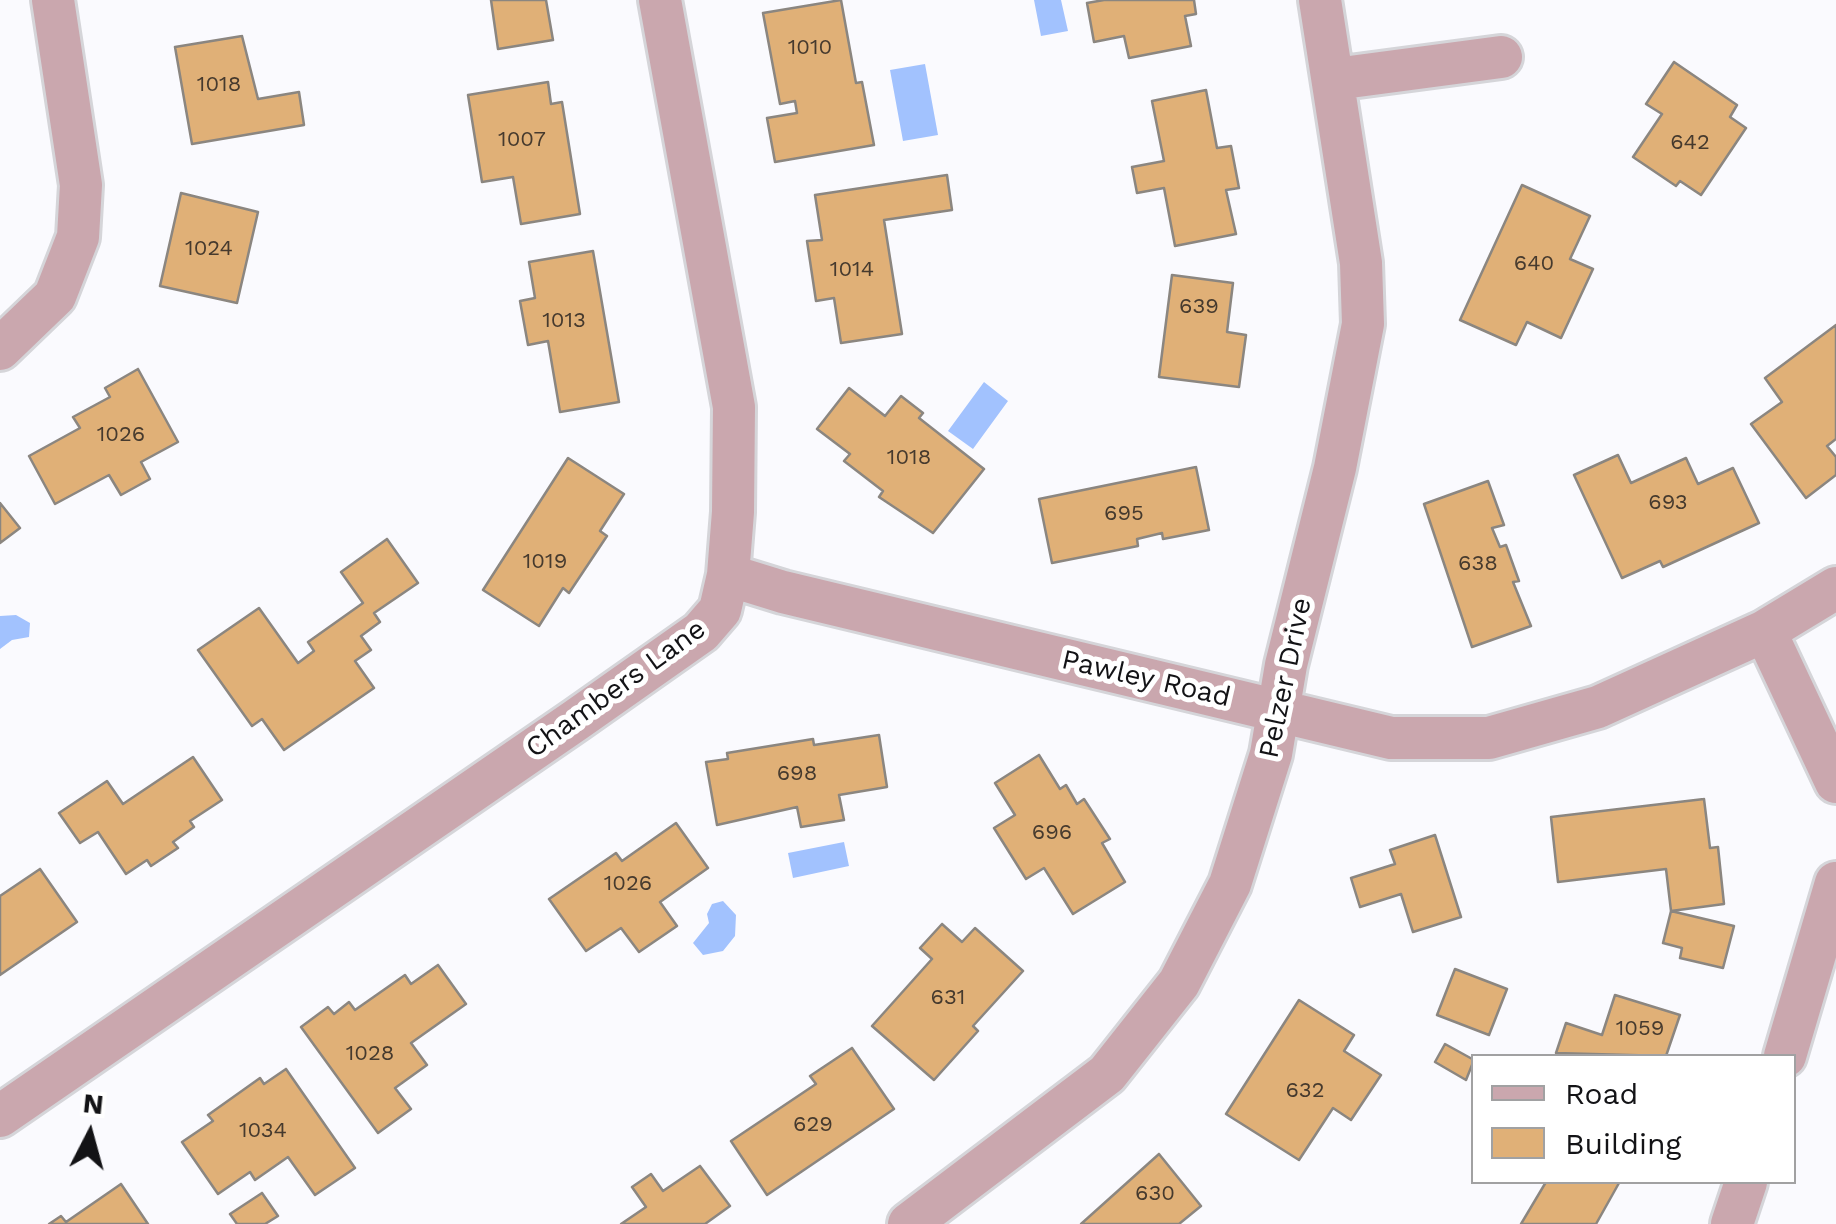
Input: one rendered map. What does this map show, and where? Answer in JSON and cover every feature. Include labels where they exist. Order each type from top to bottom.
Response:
[{"type":"street","points":[[0,349],[56,296],[78,236],[81,185],[54,0]]},
{"type":"street","name":"Chambers Lane","points":[[0,1116],[700,632],[720,610],[728,575],[734,407],[660,0]]},
{"type":"street","name":"Pelzer Drive","points":[[909,1224],[1107,1074],[1179,983],[1230,884],[1271,754],[1335,468],[1362,324],[1361,263],[1320,0]]},
{"type":"street","points":[[1335,79],[1501,56]]},
{"type":"street","name":"Pawley Road","points":[[728,575],[783,592],[1391,738],[1490,738],[1598,707],[1764,631],[1836,588]]},
{"type":"street","points":[[1764,631],[1836,782]]},
{"type":"street","points":[[1785,1054],[1836,883]]},
{"type":"street","points":[[1732,1224],[1745,1184]]},
{"type":"water","points":[[1034,0],[1061,0],[1068,31],[1041,36]]},
{"type":"water","points":[[925,64],[938,135],[903,141],[890,70]]},
{"type":"water","points":[[984,382],[1008,401],[973,449],[948,431]]},
{"type":"water","points":[[16,615],[30,623],[29,637],[12,640],[0,649],[0,616]]},
{"type":"water","points":[[844,842],[849,866],[793,878],[788,853]]},
{"type":"water","points":[[723,901],[736,915],[735,936],[723,951],[703,955],[693,943],[709,923],[707,914],[712,904]]},
{"type":"building","points":[[491,0],[546,0],[553,40],[498,49]]},
{"type":"building","points":[[841,0],[856,83],[862,82],[874,145],[775,162],[767,118],[797,113],[795,101],[780,104],[763,13]]},
{"type":"building","points":[[1194,0],[1196,14],[1185,16],[1191,46],[1129,58],[1124,36],[1094,42],[1087,3]]},
{"type":"building","points":[[242,36],[258,99],[299,92],[304,125],[192,144],[175,47]]},
{"type":"building","points":[[1674,62],[1737,105],[1730,117],[1746,128],[1701,195],[1680,181],[1676,186],[1633,157],[1662,114],[1646,104]]},
{"type":"building","points":[[548,82],[551,104],[562,102],[580,214],[521,224],[513,177],[482,182],[468,95]]},
{"type":"building","points":[[1206,90],[1217,148],[1231,146],[1239,188],[1226,190],[1236,234],[1175,246],[1164,188],[1137,193],[1132,167],[1164,161],[1152,101]]},
{"type":"building","points":[[947,175],[952,210],[884,220],[902,334],[841,343],[834,298],[816,301],[807,241],[822,240],[815,195]]},
{"type":"building","points":[[1522,185],[1590,216],[1570,259],[1593,269],[1561,338],[1527,322],[1516,345],[1460,320]]},
{"type":"building","points":[[181,193],[258,212],[237,303],[160,286]]},
{"type":"building","points":[[593,251],[619,402],[560,412],[548,341],[528,345],[520,301],[535,298],[529,262]]},
{"type":"building","points":[[1172,275],[1233,283],[1227,332],[1246,335],[1239,387],[1159,377]]},
{"type":"building","points":[[1836,325],[1836,439],[1827,446],[1836,457],[1836,475],[1806,498],[1751,424],[1782,402],[1765,378]]},
{"type":"building","points":[[138,369],[178,442],[141,462],[150,479],[121,495],[109,475],[55,504],[29,456],[80,428],[73,417],[110,397],[105,388]]},
{"type":"building","points":[[849,388],[885,416],[901,396],[923,413],[919,418],[984,469],[933,533],[879,497],[883,491],[844,461],[850,454],[817,429]]},
{"type":"building","points":[[1618,455],[1631,483],[1686,458],[1698,484],[1733,468],[1759,523],[1663,567],[1660,561],[1622,578],[1574,475]]},
{"type":"building","points":[[568,458],[624,494],[600,531],[607,536],[569,593],[563,588],[539,626],[483,590]]},
{"type":"building","points":[[1196,467],[1209,530],[1163,539],[1162,533],[1137,539],[1138,546],[1052,563],[1039,499]]},
{"type":"building","points":[[1488,481],[1504,525],[1492,528],[1500,547],[1506,545],[1519,581],[1513,582],[1531,626],[1472,647],[1424,504]]},
{"type":"building","points":[[0,503],[20,528],[0,543]]},
{"type":"building","points":[[387,539],[418,583],[374,613],[380,622],[361,636],[371,650],[355,661],[374,688],[284,750],[262,719],[252,726],[198,650],[259,608],[298,663],[314,651],[308,642],[363,603],[341,572]]},
{"type":"building","points":[[879,735],[887,787],[839,795],[844,820],[801,827],[797,807],[717,825],[706,762],[728,759],[727,753],[813,739],[814,745]]},
{"type":"building","points":[[1039,755],[1060,789],[1066,785],[1077,804],[1084,799],[1110,839],[1102,843],[1125,882],[1073,914],[1044,868],[1026,879],[994,828],[1015,815],[995,783]]},
{"type":"building","points":[[193,757],[222,800],[190,821],[194,827],[173,842],[178,848],[151,866],[147,860],[126,874],[98,832],[80,843],[59,813],[107,781],[123,804]]},
{"type":"building","points":[[1704,799],[1710,848],[1718,847],[1724,904],[1671,911],[1666,869],[1558,882],[1551,817]]},
{"type":"building","points":[[676,823],[708,868],[660,902],[677,926],[639,952],[621,928],[586,951],[549,899],[616,853],[622,861]]},
{"type":"building","points":[[1435,835],[1461,917],[1413,932],[1401,894],[1360,907],[1351,878],[1395,864],[1390,850]]},
{"type":"building","points":[[40,869],[77,922],[0,975],[0,896]]},
{"type":"building","points":[[1671,911],[1734,926],[1723,968],[1680,958],[1682,948],[1663,943]]},
{"type":"building","points":[[942,924],[962,942],[975,928],[1023,971],[973,1026],[978,1031],[934,1080],[872,1026],[932,959],[920,948]]},
{"type":"building","points":[[438,965],[466,1004],[411,1043],[427,1065],[395,1088],[411,1109],[378,1133],[301,1027],[328,1007],[334,1014],[349,1002],[355,1010],[405,975],[411,984]]},
{"type":"building","points":[[1455,969],[1507,989],[1489,1035],[1437,1015]]},
{"type":"building","points":[[1615,995],[1680,1015],[1667,1054],[1556,1053],[1566,1023],[1602,1035]]},
{"type":"building","points":[[1299,1000],[1354,1035],[1344,1051],[1381,1075],[1351,1120],[1333,1108],[1299,1160],[1226,1114]]},
{"type":"building","points":[[1445,1044],[1471,1058],[1471,1068],[1466,1080],[1435,1062]]},
{"type":"building","points":[[852,1048],[894,1109],[767,1195],[731,1141],[816,1084],[810,1076]]},
{"type":"building","points":[[286,1069],[355,1168],[315,1195],[288,1157],[255,1180],[250,1172],[218,1194],[182,1142],[213,1121],[208,1115],[260,1078],[264,1084]]},
{"type":"building","points":[[1159,1154],[1201,1206],[1179,1224],[1081,1224]]},
{"type":"building","points":[[700,1166],[730,1206],[705,1224],[621,1224],[646,1207],[632,1187],[651,1174],[663,1191]]},
{"type":"building","points":[[121,1184],[148,1224],[49,1224],[61,1216],[66,1222]]},
{"type":"building","points":[[1545,1184],[1618,1184],[1596,1224],[1521,1224]]},
{"type":"building","points":[[262,1193],[278,1216],[265,1224],[237,1224],[230,1214]]}]
